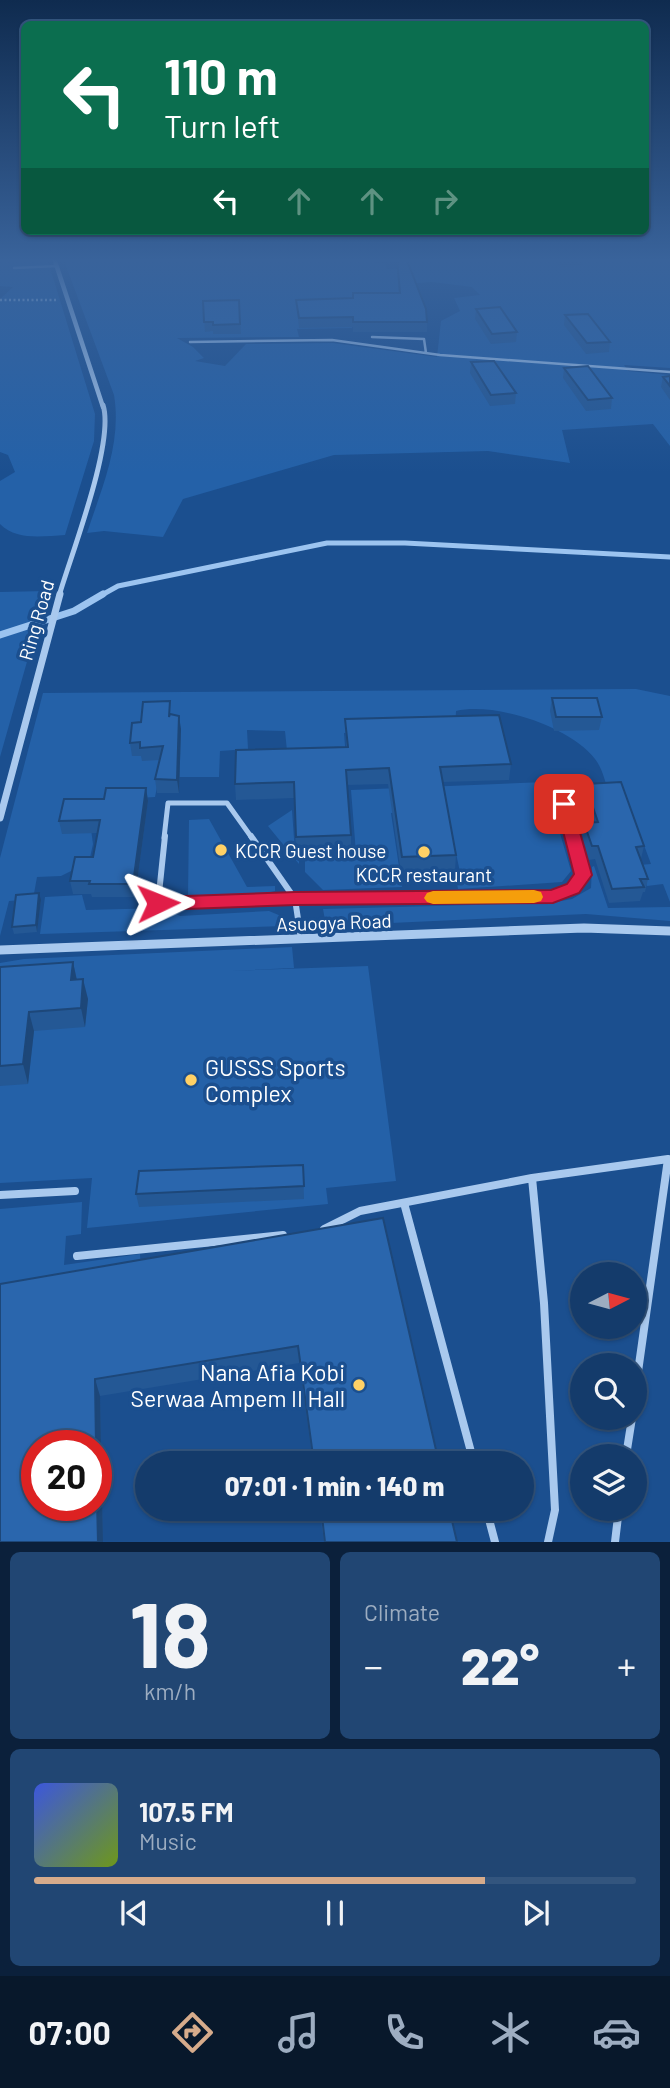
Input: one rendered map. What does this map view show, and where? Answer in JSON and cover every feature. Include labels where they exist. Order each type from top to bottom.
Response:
[{"type":"street","name":"Ring Road","points":[[0,818],[31,694],[104,434],[106,415],[78,330]]},
{"type":"street","name":"Asuogya Road","points":[[0,950],[584,928],[634,928],[670,932]]},
{"type":"lane","points":[[372,337],[425,339],[426,353]]},
{"type":"lane","points":[[190,342],[332,340],[426,353],[670,372]]},
{"type":"lane","points":[[301,939],[295,899],[228,803],[168,803],[158,903],[295,899],[553,897],[573,889],[583,875],[564,804]]},
{"type":"lane","points":[[310,1233],[334,1226],[360,1211],[532,1178],[668,1159],[641,1353]]},
{"type":"lane","points":[[532,1178],[544,1303],[555,1510],[548,1542]]},
{"type":"lane","points":[[0,1195],[75,1191]]},
{"type":"lane","points":[[404,1203],[471,1451]]},
{"type":"lane","points":[[77,1256],[296,1234]]},
{"type":"lane","points":[[489,1521],[495,1542]]},
{"type":"lane","points":[[615,1542],[617,1521]]},
{"type":"shaded area","points":[[0,330],[69,330],[95,414],[94,441],[65,535],[22,535],[0,524],[0,481],[15,472],[8,455],[0,452]]},
{"type":"shaded area","points":[[90,330],[297,330],[299,337],[177,338],[193,347],[204,358],[195,361],[225,366],[246,344],[333,343],[437,357],[440,330],[670,330],[670,368],[624,365],[628,371],[670,375],[670,446],[653,424],[562,430],[570,463],[488,451],[334,455],[183,499],[163,537],[104,531],[87,533],[109,465],[116,413],[114,395]]},
{"type":"shaded area","points":[[47,591],[0,757],[0,592]]},
{"type":"shaded area","points":[[636,689],[670,696],[670,902],[663,884],[647,886],[639,865],[651,864],[625,794],[609,794],[600,767],[583,747],[568,736],[531,719],[491,710],[472,709],[456,711],[455,729],[344,733],[346,758],[288,761],[285,731],[247,730],[248,749],[220,751],[219,777],[159,777],[155,797],[102,800],[90,822],[93,844],[89,862],[61,876],[37,877],[33,899],[9,901],[0,936],[0,858],[43,693]]},
{"type":"shaded area","points":[[545,782],[571,871],[562,882],[458,889],[455,873],[460,872],[447,811],[391,813],[402,887],[323,890],[305,872],[305,857],[356,853],[351,790]]},
{"type":"shaded area","points":[[292,810],[295,853],[299,853],[299,864],[268,826]]},
{"type":"shaded area","points":[[209,819],[247,887],[275,886],[275,891],[263,894],[188,896],[189,820]]},
{"type":"shaded area","points":[[594,866],[608,908],[670,907],[670,921],[586,914],[326,926],[323,909],[550,903],[572,899],[591,888]]},
{"type":"shaded area","points":[[82,895],[86,910],[163,908],[180,916],[269,911],[281,916],[284,926],[40,934],[45,897]]},
{"type":"shaded area","name":"GUSSS Sports Complex","points":[[292,947],[294,968],[229,971],[368,966],[396,1181],[326,1188],[328,1204],[87,1228],[92,1178],[0,1183],[0,963],[24,959]]},
{"type":"shaded area","points":[[82,1202],[81,1234],[66,1236],[64,1265],[140,1254],[141,1275],[0,1299],[0,1209]]},
{"type":"building","points":[[489,330],[517,332],[492,334]]},
{"type":"building","points":[[577,330],[601,330],[610,342],[587,343]]},
{"type":"building","points":[[494,361],[516,393],[491,395],[471,362]]},
{"type":"building","points":[[588,366],[612,398],[588,400],[564,368]]},
{"type":"building","points":[[670,376],[670,386],[663,377]]},
{"type":"building","points":[[552,698],[597,698],[602,717],[556,717]]},
{"type":"building","points":[[170,701],[169,717],[170,714],[179,716],[177,780],[155,779],[163,746],[140,748],[140,742],[130,743],[132,723],[141,722],[143,702]]},
{"type":"building","points":[[499,715],[511,764],[440,767],[456,855],[402,857],[389,768],[346,770],[351,835],[296,837],[294,782],[235,784],[236,750],[348,747],[345,719]]},
{"type":"building","points":[[621,782],[644,846],[636,847],[648,879],[640,879],[644,887],[612,889],[598,846],[592,846],[584,823],[598,822],[585,784]]},
{"type":"building","points":[[106,788],[146,788],[133,884],[70,881],[75,857],[93,857],[100,820],[59,821],[64,799],[104,799]]},
{"type":"building","points":[[39,893],[36,925],[12,927],[16,895]]},
{"type":"building","points":[[73,962],[71,980],[83,979],[81,1008],[29,1012],[23,1064],[0,1066],[0,967]]},
{"type":"building","points":[[303,1165],[304,1186],[136,1194],[139,1171]]},
{"type":"building","name":"Nana Afia Kobi Serwaa Ampem II Hall","points":[[383,1218],[436,1451],[312,1451],[298,1346],[95,1379],[96,1430],[21,1430],[21,1521],[98,1521],[98,1542],[0,1542],[0,1284]]},
{"type":"building","points":[[323,1521],[452,1521],[457,1542],[325,1542]]},
{"type":"waterway","points":[[100,596],[118,586],[327,543],[405,543],[670,557]]},
{"type":"waterway","points":[[0,635],[74,611],[103,594]]},
{"type":"slow traffic","points":[[433,898],[534,897]]},
{"type":"place","name":"KCCR Guest house","points":[[221,850]]},
{"type":"place","name":"KCCR restaurant","points":[[424,852]]},
{"type":"place","name":"GUSSS Sports Complex","points":[[191,1080]]},
{"type":"place","name":"Nana Afia Kobi Serwaa Ampem II Hall","points":[[359,1385]]},
{"type":"route","points":[[158,903],[553,897],[573,889],[583,875],[564,804]]}]
